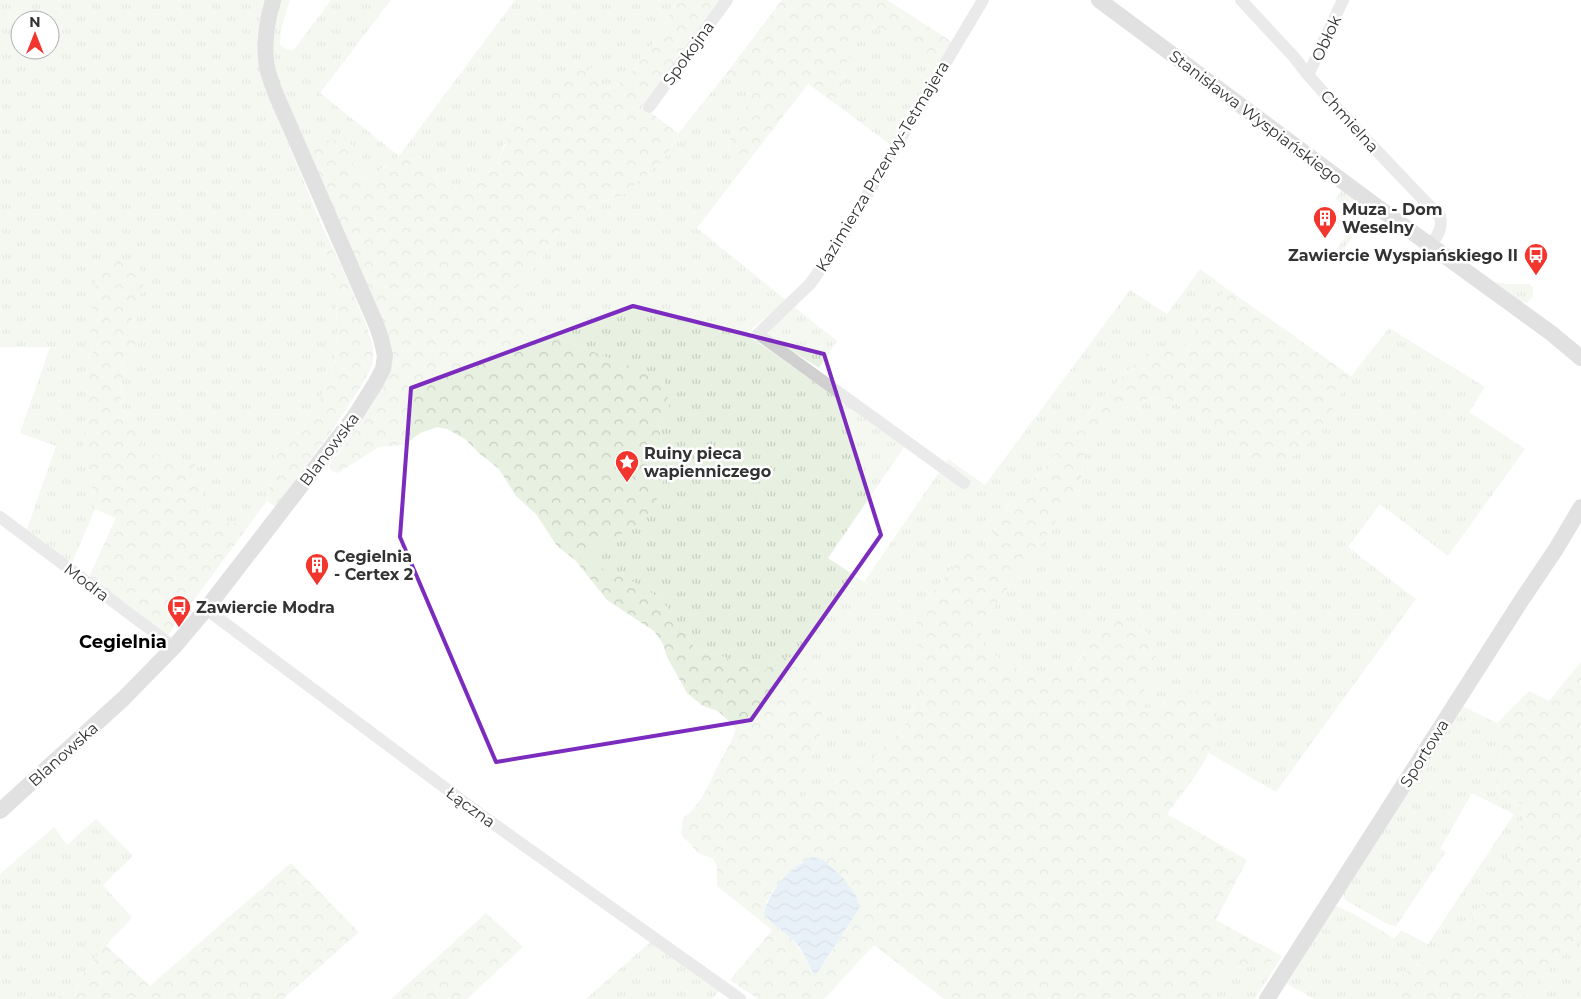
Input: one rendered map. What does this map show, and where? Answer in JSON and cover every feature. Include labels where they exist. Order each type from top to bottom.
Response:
[{"type":"street","name":"Blanowska","points":[[0,811],[123,699],[174,647],[206,609],[355,416],[382,370],[385,356],[376,324],[280,106],[267,67],[266,50],[273,0]]},
{"type":"street","name":"Spokojna","points":[[649,107],[728,0]]},
{"type":"street","name":"Kazimierza Przerwy-Tetmajera","points":[[964,483],[758,334],[810,284],[836,247],[983,0]]},
{"type":"street","name":"Stanisława Wyspiańskiego","points":[[1099,0],[1372,203],[1551,333],[1581,358]]},
{"type":"street","name":"Chmielna","points":[[1241,0],[1294,57],[1356,129],[1440,217],[1442,223],[1440,232],[1431,245]]},
{"type":"street","name":"Obłok","points":[[1308,75],[1343,0]]},
{"type":"street","name":"Sportowa","points":[[1267,999],[1515,609],[1556,549],[1581,507]]},
{"type":"street","name":"Modra","points":[[0,517],[174,647]]},
{"type":"street","name":"Łączna","points":[[206,609],[484,817],[740,999]]},
{"type":"highlighted area","points":[[633,306],[824,354],[881,535],[751,720],[496,762],[400,537],[411,388]]},
{"type":"green space","points":[[0,0],[266,0],[277,117],[322,226],[336,303],[337,330],[335,366],[319,401],[310,414],[284,436],[275,452],[267,501],[250,524],[221,522],[203,517],[201,482],[194,462],[161,457],[146,452],[121,405],[122,380],[138,347],[132,319],[136,302],[143,289],[97,276],[91,323],[90,336],[93,355],[84,444],[95,509],[71,565],[26,532],[56,446],[20,433],[50,347],[0,347]]},
{"type":"green space","points":[[280,0],[290,0],[281,29],[280,44],[286,49],[292,50],[331,0],[391,0],[320,93],[399,156],[515,0],[677,0],[657,38],[634,69],[614,88],[602,89],[598,74],[598,64],[587,71],[576,71],[504,144],[498,161],[486,175],[466,187],[447,186],[436,179],[422,157],[385,166],[372,177],[358,178],[353,165],[353,149],[350,142],[341,139],[311,165],[281,93],[273,63],[273,38]]},
{"type":"green space","points":[[677,0],[721,0],[642,106],[679,134],[674,139],[669,152],[657,166],[622,196],[595,203],[569,221],[551,241],[543,257],[516,290],[518,301],[536,309],[548,332],[565,341],[664,379],[670,410],[658,423],[667,466],[656,501],[643,521],[576,560],[626,578],[660,599],[696,649],[724,657],[762,673],[780,658],[800,657],[807,679],[823,708],[820,736],[806,767],[799,797],[814,796],[870,762],[905,725],[919,696],[920,674],[915,613],[968,549],[980,554],[1011,503],[1048,464],[1079,422],[1141,357],[1156,347],[1180,350],[1226,288],[1351,376],[1324,422],[1307,445],[1289,458],[1280,460],[1251,463],[1206,423],[1171,400],[1152,398],[1117,410],[1088,443],[1083,460],[1082,482],[1078,495],[1061,514],[1031,559],[988,614],[981,633],[985,649],[1015,667],[1031,674],[1048,678],[1068,677],[1090,645],[1104,630],[1111,624],[1128,620],[1143,628],[1149,636],[1156,653],[1156,671],[1140,698],[1144,708],[1157,709],[1175,697],[1196,691],[1214,702],[1217,725],[1213,744],[1202,765],[1167,814],[1247,860],[1216,920],[1282,956],[1264,964],[1227,969],[1219,973],[1214,978],[1211,987],[1211,999],[944,999],[874,945],[824,999],[758,999],[730,980],[772,930],[717,886],[717,866],[712,858],[698,853],[681,834],[683,818],[700,800],[731,742],[736,728],[718,711],[703,706],[687,693],[667,657],[663,644],[654,631],[607,600],[575,560],[557,546],[536,514],[516,496],[499,469],[465,439],[447,429],[437,427],[420,433],[404,445],[379,447],[338,473],[331,471],[329,465],[365,416],[380,388],[391,360],[311,165],[310,150],[316,141],[341,139],[350,141],[353,149],[353,165],[358,178],[372,177],[399,156],[412,160],[422,157],[436,179],[447,186],[466,187],[486,175],[498,161],[517,117],[538,93],[564,74],[587,71],[598,64],[598,74],[602,89],[614,88],[634,69],[657,38]],"holes":[[[803,861],[859,909],[815,976],[805,957],[766,903],[773,890]]]},
{"type":"green space","points":[[782,0],[887,0],[954,43],[940,65],[884,30],[866,26],[855,41],[851,51],[837,105],[808,84],[740,172],[728,152],[731,130],[744,113],[749,98],[747,83],[725,75]]},
{"type":"green space","points":[[866,26],[884,30],[940,65],[892,146],[837,105],[851,51],[855,41]]},
{"type":"green space","points":[[725,75],[747,83],[749,98],[744,113],[731,130],[728,152],[740,172],[697,228],[786,300],[746,334],[905,446],[828,558],[864,582],[948,459],[985,485],[1130,290],[1167,314],[1200,269],[1226,288],[1180,350],[1156,347],[1141,357],[1079,422],[1048,464],[1011,503],[980,554],[968,549],[915,613],[920,674],[919,696],[905,725],[870,762],[814,796],[799,797],[806,767],[820,736],[823,708],[807,679],[800,657],[780,658],[762,673],[724,657],[696,649],[656,596],[616,574],[575,560],[642,521],[667,466],[658,422],[664,380],[565,341],[548,332],[536,309],[518,301],[516,290],[543,257],[551,241],[569,221],[595,203],[622,196],[669,152],[674,139]]},
{"type":"green space","points":[[1342,190],[1356,199],[1354,206],[1369,216],[1365,221],[1335,199]]},
{"type":"green space","points":[[1356,219],[1362,224],[1339,256],[1332,257]]},
{"type":"green space","points":[[322,226],[366,324],[373,347],[373,363],[363,383],[331,432],[275,507],[267,501],[275,452],[284,436],[310,414],[319,401],[335,366],[336,303]]},
{"type":"green space","points":[[118,259],[131,262],[144,273],[143,289],[132,319],[138,347],[122,380],[121,405],[146,452],[161,457],[194,462],[201,482],[203,517],[221,522],[250,524],[168,635],[89,577],[116,518],[95,509],[84,444],[86,399],[93,355],[90,336],[97,276],[107,262]]},
{"type":"green space","points":[[1495,282],[1529,284],[1533,288],[1533,296],[1528,302],[1520,302]]},
{"type":"green space","points":[[793,306],[837,341],[819,368],[770,337],[770,329]]},
{"type":"green space","points":[[1389,328],[1485,387],[1469,412],[1525,449],[1448,556],[1380,504],[1348,547],[1416,599],[1276,792],[1209,753],[1217,732],[1165,701],[1157,709],[1144,708],[1140,698],[1147,685],[1084,652],[1068,677],[1050,678],[1023,671],[985,649],[981,633],[988,614],[1031,559],[1061,514],[1078,495],[1082,482],[1083,460],[1088,443],[1117,410],[1152,398],[1171,400],[1206,423],[1251,462],[1290,457],[1337,400],[1351,376]]},
{"type":"green space","points":[[1581,662],[1581,935],[1528,993],[1516,999],[1389,999],[1396,978],[1432,956],[1465,928],[1494,886],[1519,833],[1525,806],[1500,794],[1495,776],[1503,747],[1497,723],[1529,691],[1549,701]]},
{"type":"green space","points":[[1460,705],[1497,723],[1503,747],[1495,776],[1500,794],[1525,806],[1519,833],[1494,886],[1465,929],[1432,956],[1396,978],[1389,999],[1314,999],[1286,983],[1333,905],[1357,916],[1394,939],[1401,930],[1428,944],[1514,814],[1472,793],[1440,849],[1446,852],[1396,926],[1389,925],[1345,900],[1343,892]]},
{"type":"green space","points":[[96,819],[133,856],[103,885],[132,918],[106,945],[76,982],[56,999],[0,999],[0,874],[54,827],[67,845]]},
{"type":"green space","points":[[291,863],[359,932],[283,999],[56,999],[76,982],[106,945],[150,986]]},
{"type":"green space","points":[[486,913],[523,947],[467,999],[391,999]]},
{"type":"green space","points":[[1581,935],[1581,999],[1516,999],[1528,993]]},
{"type":"green space","points":[[650,942],[720,990],[712,999],[586,999]]},
{"type":"green space","points":[[1282,956],[1255,999],[1211,999],[1211,987],[1214,978],[1219,973],[1227,969],[1264,964]]},
{"type":"water","points":[[812,857],[824,860],[843,878],[856,895],[859,909],[815,976],[796,943],[770,921],[764,913],[771,896],[782,880],[796,867]]},
{"type":"place","name":"Muza - Dom Weselny","points":[[1325,239]]},
{"type":"place","name":"Zawiercie Wyspiańskiego II","points":[[1536,276]]},
{"type":"place","name":"Ruiny pieca wapienniczego","points":[[627,483]]},
{"type":"place","name":"Cegielnia - Certex 2","points":[[317,586]]},
{"type":"place","name":"Zawiercie Modra","points":[[179,628]]},
{"type":"district","name":"Cegielnia","points":[[123,642]]}]
